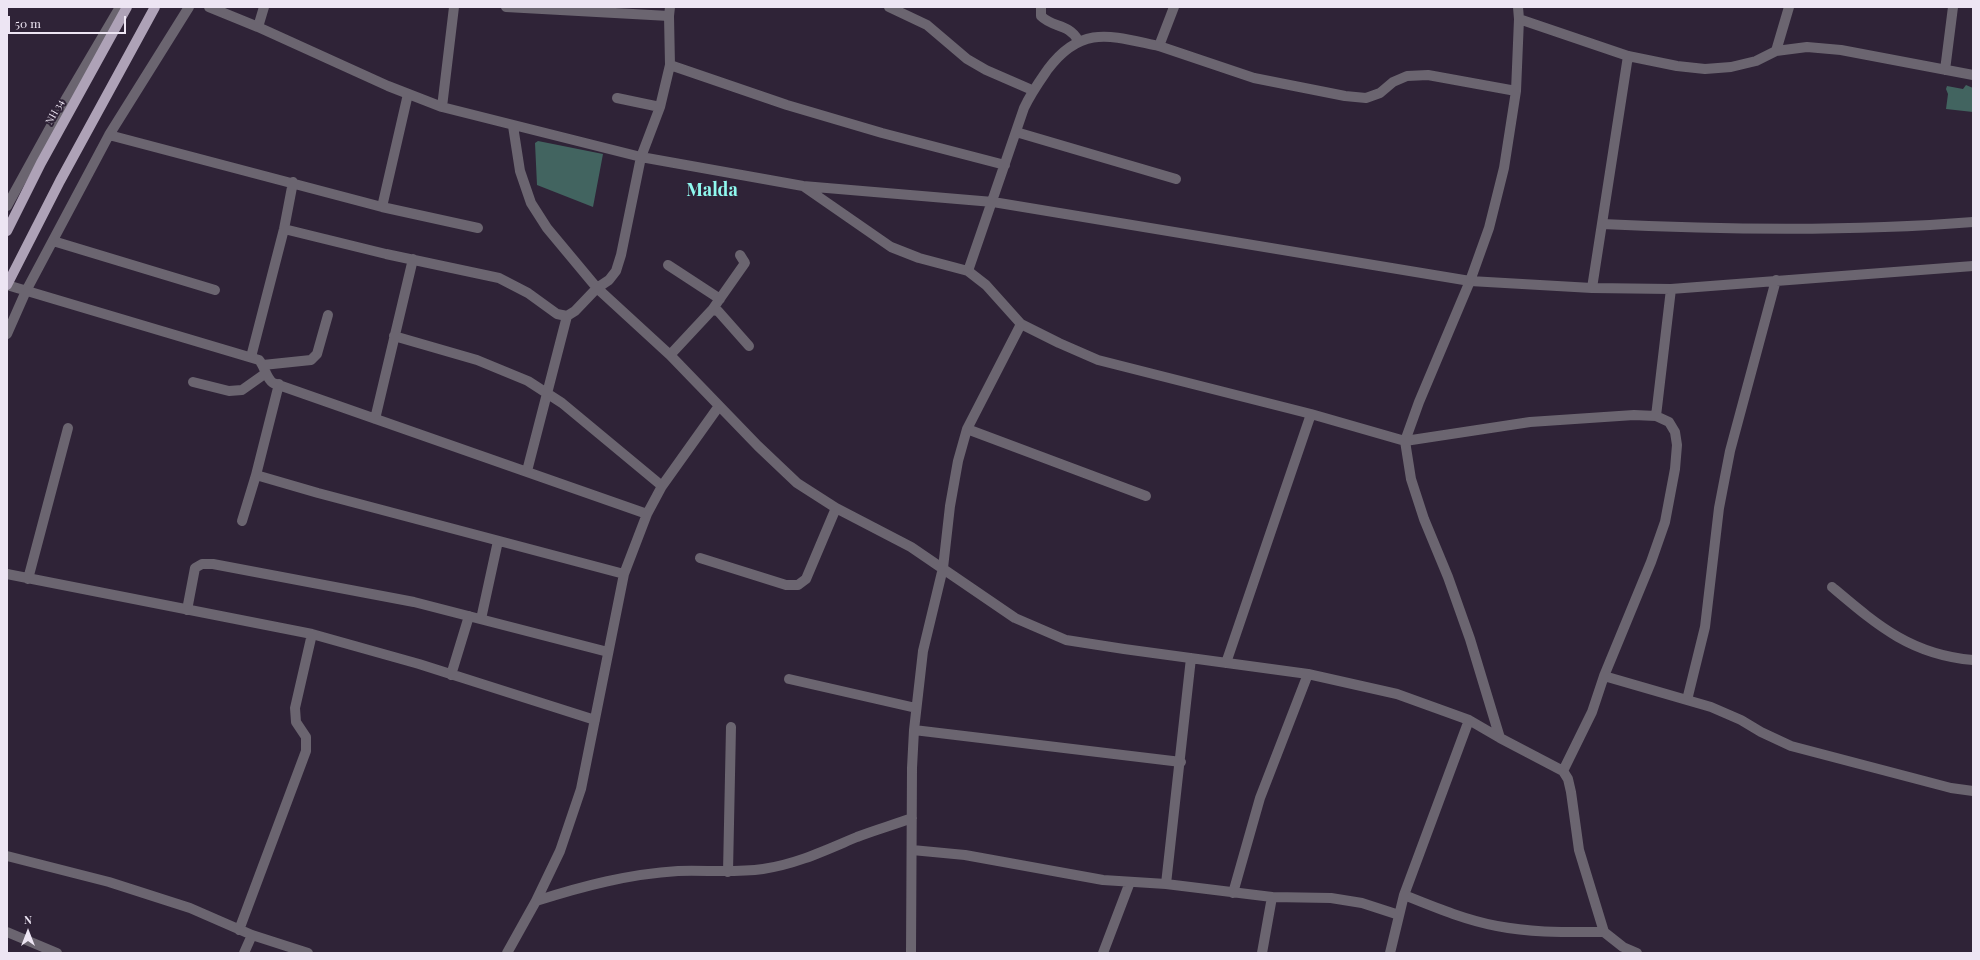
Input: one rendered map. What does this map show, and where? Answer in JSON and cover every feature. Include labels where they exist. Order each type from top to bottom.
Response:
[{"type":"main road","name":"NH 34","points":[[7,231],[41,163],[127,7]]},
{"type":"main road","points":[[7,285],[60,181],[155,7]]},
{"type":"street","points":[[7,206],[11,187],[120,7]]},
{"type":"street","points":[[7,334],[26,291],[109,135],[189,7]]},
{"type":"street","points":[[209,7],[258,27],[408,94],[442,107],[641,157],[803,186],[993,202],[1470,281],[1592,288],[1671,290],[1776,280],[1973,266]]},
{"type":"street","points":[[258,27],[264,7]]},
{"type":"street","points":[[442,107],[454,7]]},
{"type":"street","points":[[284,229],[499,278],[528,293],[557,314],[567,316],[575,311],[597,288],[609,280],[616,271],[621,255],[641,157],[660,108],[670,65],[669,11],[506,7]]},
{"type":"street","points":[[889,7],[928,25],[968,59],[986,70],[1032,90]]},
{"type":"street","points":[[1041,7],[1041,16],[1045,20],[1068,28],[1078,40]]},
{"type":"street","points":[[1159,46],[1174,7]]},
{"type":"street","points":[[1500,738],[1470,638],[1410,479],[1405,441],[1419,402],[1470,281],[1493,213],[1504,168],[1516,91],[1519,19],[1518,7]]},
{"type":"street","points":[[1776,51],[1789,7]]},
{"type":"street","points":[[1945,70],[1953,7]]},
{"type":"street","points":[[1519,19],[1628,56],[1677,66],[1705,69],[1731,67],[1750,63],[1776,51],[1807,47],[1841,50],[1973,75]]},
{"type":"street","points":[[968,271],[1032,90],[1060,53],[1078,40],[1099,37],[1121,38],[1159,46],[1254,78],[1345,96],[1366,98],[1380,93],[1393,82],[1407,76],[1428,75],[1516,91]]},
{"type":"street","points":[[1592,288],[1628,56]]},
{"type":"street","points":[[670,65],[787,105],[882,133],[1005,165]]},
{"type":"street","points":[[382,207],[408,94]]},
{"type":"street","points":[[618,98],[660,108]]},
{"type":"street","points":[[513,126],[520,171],[531,202],[547,228],[597,288],[670,355],[797,483],[836,508],[911,547],[1015,618],[1066,640],[1308,674],[1397,694],[1469,720],[1563,771],[1571,792],[1581,857],[1604,932],[1623,947],[1637,953]]},
{"type":"street","points":[[1016,132],[1176,179]]},
{"type":"street","points":[[109,135],[293,182],[382,207],[478,228]]},
{"type":"street","points":[[251,357],[284,229],[293,182]]},
{"type":"street","points":[[803,186],[891,247],[919,258],[968,271],[986,285],[1021,324],[1059,344],[1098,360],[1311,414],[1405,441],[1530,422],[1634,415],[1656,416],[1669,422],[1675,432],[1676,445],[1675,469],[1665,522],[1651,562],[1604,676],[1592,712],[1563,771]]},
{"type":"street","points":[[1602,224],[1739,229],[1833,229],[1973,222]]},
{"type":"street","points":[[53,241],[215,290]]},
{"type":"street","points":[[670,355],[712,310],[720,299],[745,263],[740,255]]},
{"type":"street","points":[[374,419],[413,259]]},
{"type":"street","points":[[668,265],[720,299]]},
{"type":"street","points":[[1687,700],[1705,627],[1719,508],[1730,451],[1776,280]]},
{"type":"street","points":[[7,285],[251,357],[259,360],[270,381],[374,419],[647,514]]},
{"type":"street","points":[[1656,416],[1671,290]]},
{"type":"street","points":[[712,310],[718,311],[749,346]]},
{"type":"street","points":[[194,382],[229,391],[242,390],[264,369],[311,360],[317,354],[328,314]]},
{"type":"street","points":[[527,471],[567,316]]},
{"type":"street","points":[[911,953],[914,730],[923,651],[943,568],[950,506],[958,461],[967,429],[1021,324]]},
{"type":"street","points":[[394,336],[477,360],[528,381],[562,403],[662,486]]},
{"type":"street","points":[[242,521],[256,475],[279,384]]},
{"type":"street","points":[[507,953],[536,901],[560,851],[581,789],[624,574],[647,514],[662,486],[719,406]]},
{"type":"street","points":[[1226,663],[1311,414]]},
{"type":"street","points":[[28,579],[68,428]]},
{"type":"street","points":[[967,429],[1146,496]]},
{"type":"street","points":[[256,475],[624,574]]},
{"type":"street","points":[[700,558],[786,585],[798,585],[806,579],[836,508]]},
{"type":"street","points":[[481,619],[498,541]]},
{"type":"street","points":[[187,610],[195,568],[202,564],[213,564],[414,602],[608,652]]},
{"type":"street","points":[[7,574],[312,634],[595,720]]},
{"type":"street","points":[[1832,587],[1879,626],[1904,641],[1933,652],[1973,660]]},
{"type":"street","points":[[451,675],[468,616]]},
{"type":"street","points":[[239,930],[306,751],[306,737],[296,722],[295,708],[312,634]]},
{"type":"street","points":[[1166,884],[1181,762],[1191,658]]},
{"type":"street","points":[[1233,893],[1260,798],[1308,674]]},
{"type":"street","points":[[1604,676],[1711,707],[1742,720],[1761,732],[1792,746],[1943,787],[1973,791]]},
{"type":"street","points":[[790,679],[916,708]]},
{"type":"street","points":[[1390,953],[1404,896],[1469,720]]},
{"type":"street","points":[[728,872],[731,727]]},
{"type":"street","points":[[914,730],[1181,762]]},
{"type":"street","points":[[536,901],[581,886],[634,875],[678,871],[728,872],[763,869],[796,862],[912,818]]},
{"type":"street","points":[[912,850],[965,855],[1103,880],[1166,884],[1272,897],[1331,898],[1362,903],[1399,915]]},
{"type":"street","points":[[7,856],[109,882],[190,908],[252,935],[308,953]]},
{"type":"street","points":[[1103,953],[1130,882]]},
{"type":"street","points":[[1404,896],[1460,916],[1496,926],[1537,932],[1604,932]]},
{"type":"street","points":[[1262,953],[1272,897]]},
{"type":"street","points":[[7,932],[57,953]]},
{"type":"street","points":[[244,953],[252,935]]},
{"type":"building","points":[[1966,85],[1973,88],[1973,112],[1946,109],[1948,94],[1946,89],[1947,86],[1963,89]]},
{"type":"building","points":[[538,141],[603,154],[593,207],[537,185],[535,143]]},
{"type":"district","name":"Malda","points":[[712,190]]}]
